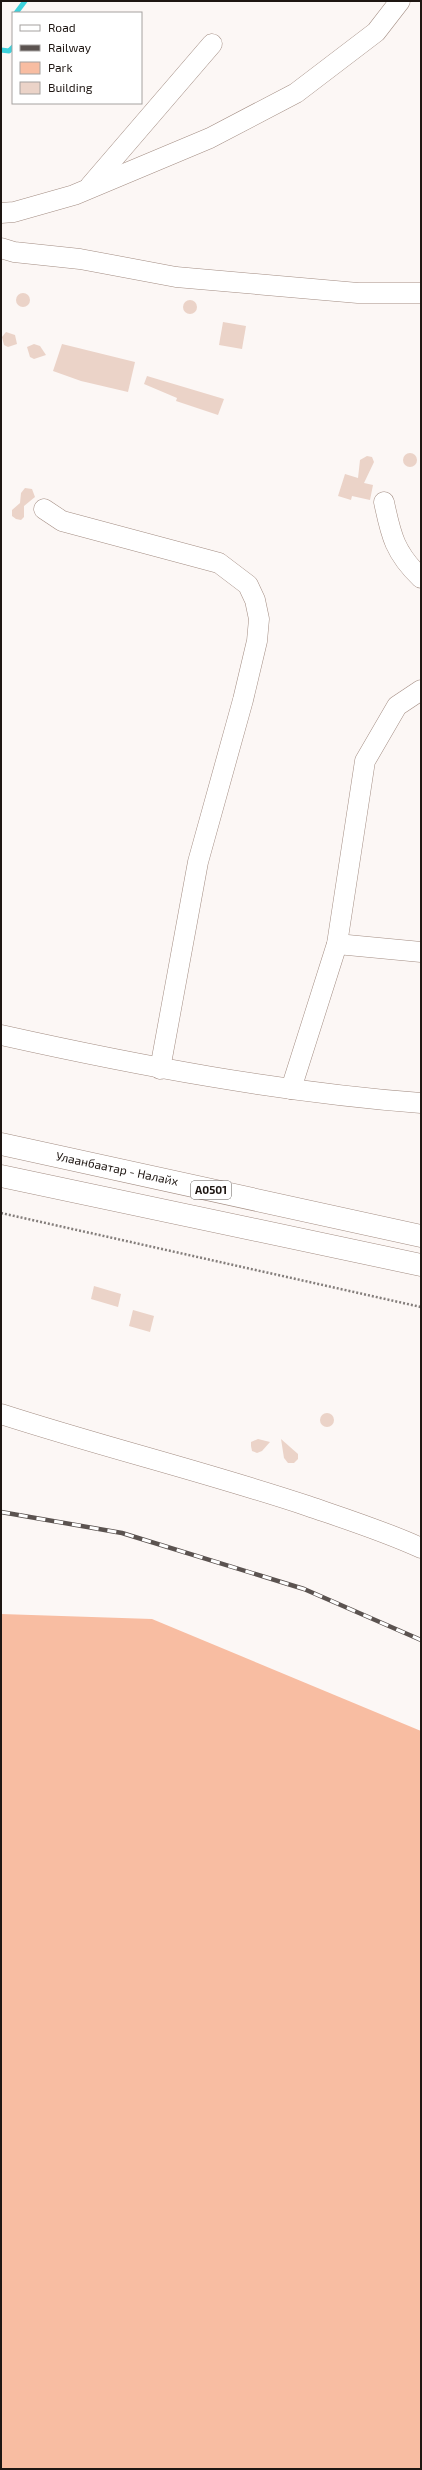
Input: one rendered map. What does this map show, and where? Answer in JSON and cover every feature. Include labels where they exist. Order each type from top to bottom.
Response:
[{"type":"highway","name":"Улаанбаатар - Налайх","points":[[1,1144],[421,1236]]},
{"type":"highway","name":"A0501","points":[[1,1176],[421,1265]]},
{"type":"street","points":[[1,213],[14,212],[88,189],[210,138],[296,93],[376,32],[400,1]]},
{"type":"street","points":[[88,189],[212,44]]},
{"type":"street","points":[[1,248],[14,252],[80,258],[176,277],[351,293],[421,293]]},
{"type":"street","points":[[384,502],[391,536],[397,551],[421,578]]},
{"type":"street","points":[[44,508],[62,521],[220,563],[248,585],[255,600],[259,620],[257,641],[243,700],[198,862],[160,1069]]},
{"type":"street","points":[[292,1089],[338,944],[365,761],[397,706],[421,690]]},
{"type":"street","points":[[338,944],[421,952]]},
{"type":"street","points":[[1,1035],[160,1069],[292,1089],[421,1103]]},
{"type":"street","points":[[1,1414],[85,1441],[232,1481],[393,1535],[421,1548]]},
{"type":"path","points":[[1,1213],[421,1307]]},
{"type":"green space","points":[[1,1614],[152,1619],[421,1731],[421,2469],[1,2469]]},
{"type":"building","points":[[20,293],[26,293],[30,297],[30,303],[26,307],[20,307],[16,303],[16,297]]},
{"type":"building","points":[[187,300],[193,300],[197,304],[197,310],[193,314],[187,314],[183,310],[183,304]]},
{"type":"building","points":[[223,322],[246,326],[242,349],[219,345]]},
{"type":"building","points":[[6,332],[15,335],[17,344],[8,347],[4,345],[2,337]]},
{"type":"building","points":[[34,344],[40,346],[46,355],[34,359],[30,357],[27,347]]},
{"type":"building","points":[[62,344],[135,362],[128,392],[81,381],[53,371]]},
{"type":"building","points":[[147,376],[224,399],[218,415],[176,401],[177,398],[144,384]]},
{"type":"building","points":[[410,453],[415,455],[417,460],[415,465],[410,467],[405,465],[403,460],[405,455]]},
{"type":"building","points":[[367,456],[372,457],[374,462],[364,483],[373,485],[370,500],[352,496],[351,500],[338,496],[345,474],[358,478],[360,460]]},
{"type":"building","points":[[25,488],[32,489],[35,497],[24,506],[24,517],[21,520],[16,519],[12,516],[12,510],[20,503],[21,493]]},
{"type":"building","points":[[94,1286],[121,1294],[118,1307],[91,1299]]},
{"type":"building","points":[[133,1310],[154,1316],[150,1332],[129,1326]]},
{"type":"building","points":[[324,1413],[330,1413],[334,1417],[334,1423],[330,1427],[324,1427],[320,1423],[320,1417]]},
{"type":"building","points":[[258,1439],[270,1442],[262,1451],[257,1453],[252,1451],[251,1442]]},
{"type":"building","points":[[281,1439],[298,1454],[298,1459],[294,1463],[288,1463],[284,1458]]},
{"type":"waterway","points":[[17,12],[25,1]]},
{"type":"waterway","points":[[1,50],[9,51],[12,48]]},
{"type":"railway","points":[[1,1512],[122,1533],[304,1589],[421,1640]]}]
